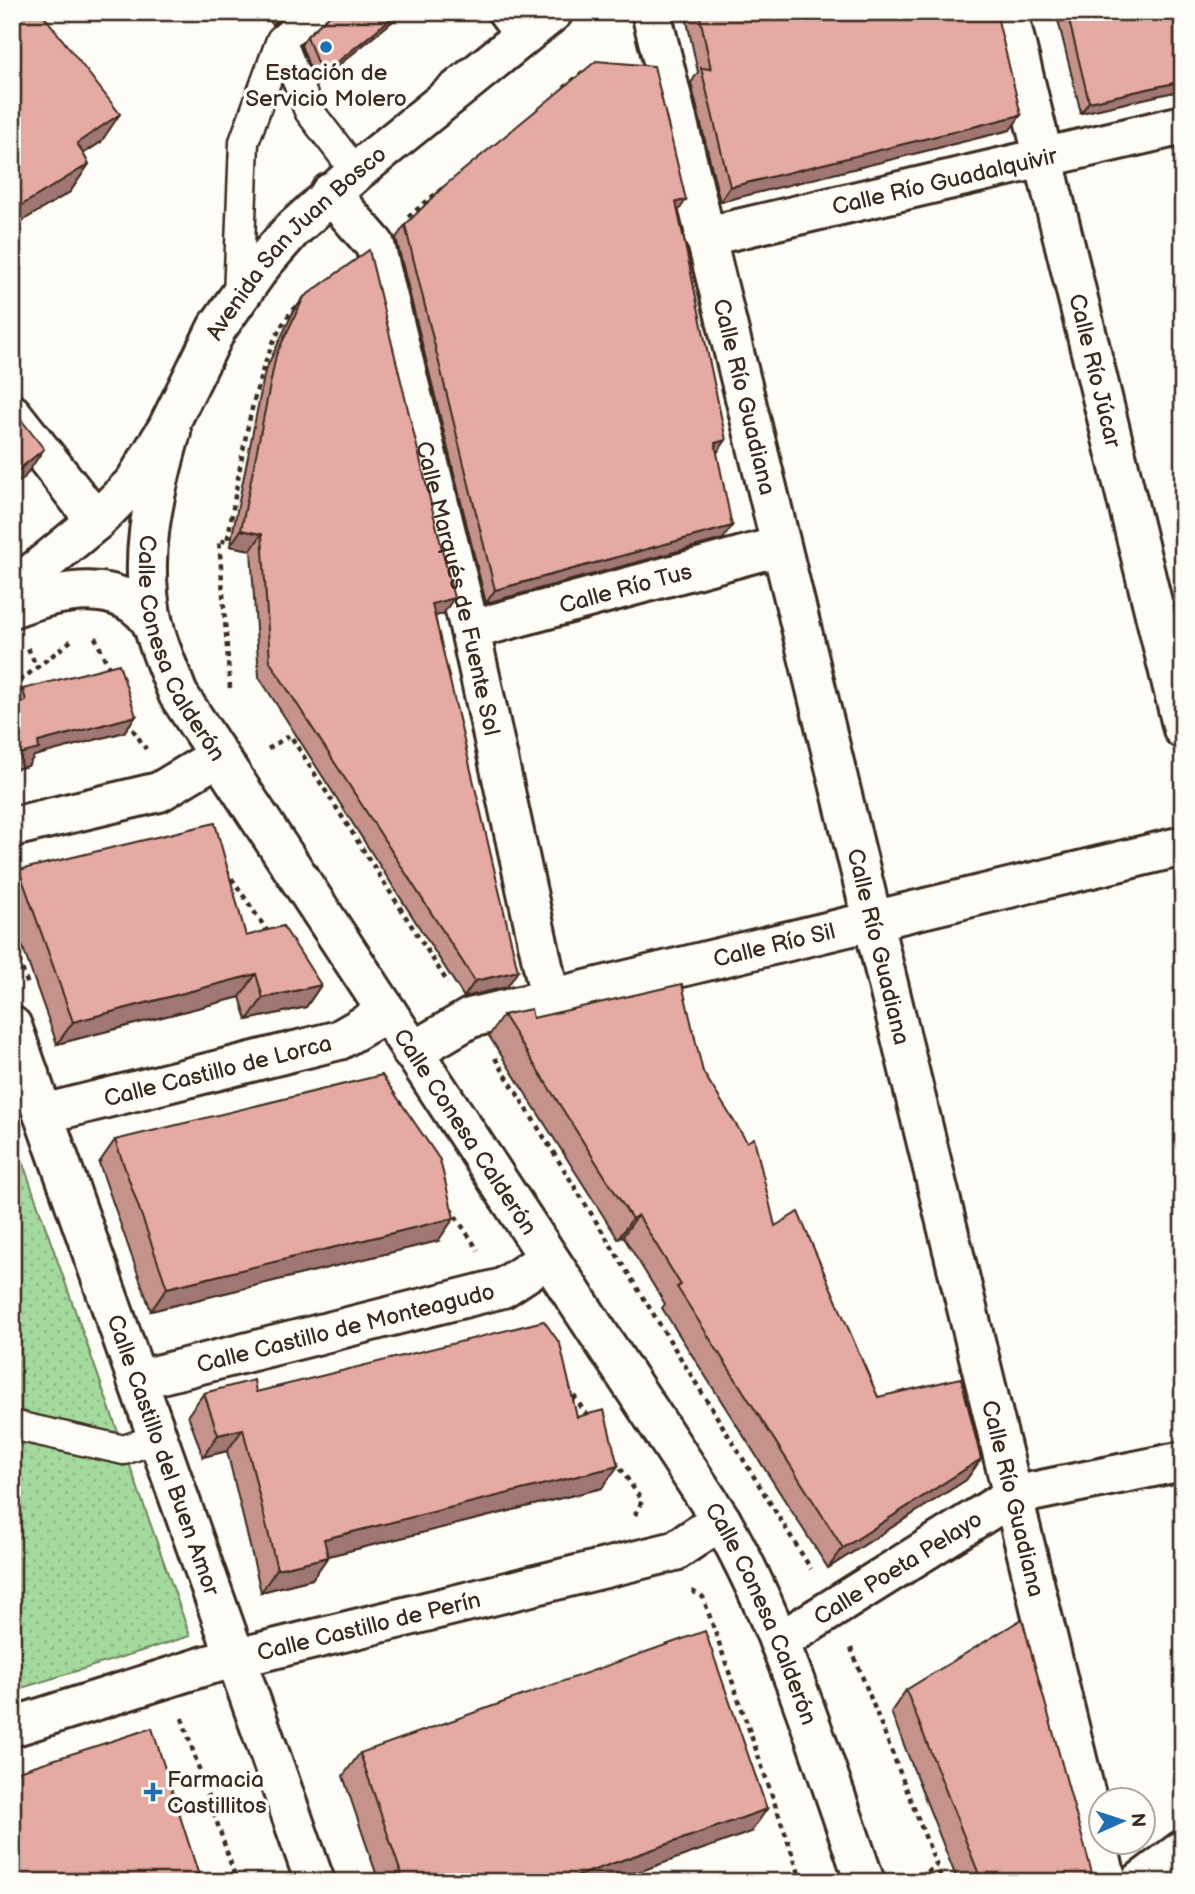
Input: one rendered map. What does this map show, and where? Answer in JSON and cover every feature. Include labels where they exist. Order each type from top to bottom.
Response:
[{"type":"street","name":"Avenida San Juan Bosco","points":[[12,590],[116,504],[151,457],[192,374],[238,297],[272,252],[511,26],[553,12]]},
{"type":"street","name":"Calle Río Guadiana","points":[[651,12],[1107,1882]]},
{"type":"street","name":"Calle Río Júcar","points":[[1008,12],[1041,158],[1183,729]]},
{"type":"street","name":"Calle Río Guadalquivir","points":[[704,237],[1183,125]]},
{"type":"street","name":"Calle Marqués de Fuente Sol","points":[[343,182],[374,245],[470,630],[550,998]]},
{"type":"street","name":"Calle Conesa Calderón","points":[[192,374],[171,429],[148,531],[147,578],[154,626],[178,694],[721,1520],[742,1557],[779,1642],[865,1882]]},
{"type":"street","points":[[12,414],[96,521],[127,513],[137,516],[148,531]]},
{"type":"street","name":"Calle Río Tus","points":[[470,630],[780,545]]},
{"type":"street","points":[[12,608],[57,594],[96,592],[126,599],[138,606],[154,626]]},
{"type":"street","points":[[12,827],[159,792],[217,757]]},
{"type":"street","name":"Calle Río Sil","points":[[412,1052],[470,1018],[1183,846]]},
{"type":"street","name":"Calle Castillo de Lorca","points":[[43,1114],[339,1040],[387,1012]]},
{"type":"street","name":"Calle Castillo del Buen Amor","points":[[12,1026],[315,1882]]},
{"type":"street","name":"Calle Castillo de Monteagudo","points":[[138,1380],[503,1289],[547,1259]]},
{"type":"street","name":"Calle Poeta Pelayo","points":[[779,1642],[1013,1496],[1183,1461]]},
{"type":"street","name":"Calle Castillo de Perín","points":[[12,1727],[236,1658],[675,1551],[721,1520]]},
{"type":"street","points":[[1140,1882],[1183,1850]]},
{"type":"lane","points":[[238,297],[244,142],[281,40],[314,12]]},
{"type":"lane","points":[[281,40],[309,111],[343,182]]},
{"type":"lane","points":[[12,1425],[124,1450],[158,1438]]},
{"type":"path","points":[[558,93],[586,69],[599,71]]},
{"type":"path","points":[[374,245],[449,183]]},
{"type":"path","points":[[235,697],[229,687],[219,540],[227,542],[261,370],[289,311],[309,296]]},
{"type":"path","points":[[12,687],[75,636]]},
{"type":"path","points":[[261,739],[268,749],[290,735],[470,1018],[835,1607],[943,1882]]},
{"type":"path","points":[[703,1597],[802,1882]]},
{"type":"path","points":[[178,1706],[237,1882]]},
{"type":"path","points":[[896,1882],[937,1868]]},
{"type":"green space","points":[[12,1132],[190,1636],[12,1691]]},
{"type":"building","points":[[12,12],[41,12],[120,114],[77,143],[89,164],[12,211],[12,117],[20,112],[12,101]]},
{"type":"building","points":[[333,12],[399,12],[325,72],[317,63],[307,36]]},
{"type":"building","points":[[699,12],[996,12],[1021,115],[730,187],[701,68],[711,69]]},
{"type":"building","points":[[1067,12],[1183,12],[1183,81],[1089,102]]},
{"type":"building","points":[[596,61],[654,66],[686,200],[676,202],[726,440],[715,443],[732,526],[495,590],[405,225],[443,187]]},
{"type":"building","points":[[369,250],[454,598],[432,604],[518,971],[475,981],[270,662],[262,534],[241,530],[276,355],[304,297]]},
{"type":"building","points":[[12,408],[44,449],[12,475]]},
{"type":"building","points":[[119,664],[136,716],[38,742],[39,749],[12,756],[12,705],[26,701],[23,689]]},
{"type":"building","points":[[215,823],[246,936],[283,926],[321,985],[263,998],[256,974],[73,1022],[19,870]]},
{"type":"building","points":[[682,984],[703,1072],[747,1142],[754,1138],[775,1226],[798,1212],[878,1397],[961,1378],[981,1459],[843,1548],[677,1287],[681,1285],[638,1215],[632,1219],[503,1015],[531,1009],[533,1018]]},
{"type":"building","points":[[382,1075],[440,1160],[454,1218],[167,1288],[115,1140]]},
{"type":"building","points":[[544,1321],[560,1344],[577,1417],[604,1410],[618,1466],[324,1539],[328,1557],[277,1569],[243,1429],[218,1435],[204,1393],[254,1380],[256,1392]]},
{"type":"building","points":[[1022,1619],[1092,1873],[1080,1882],[982,1882],[906,1690]]},
{"type":"building","points":[[705,1631],[767,1809],[560,1882],[404,1882],[360,1753]]},
{"type":"building","points":[[152,1728],[201,1882],[12,1882],[12,1773]]},
{"type":"place","name":"Estación de Servicio Molero","points":[[326,47]]},
{"type":"place","name":"Farmacia Castillitos","points":[[153,1792]]}]
